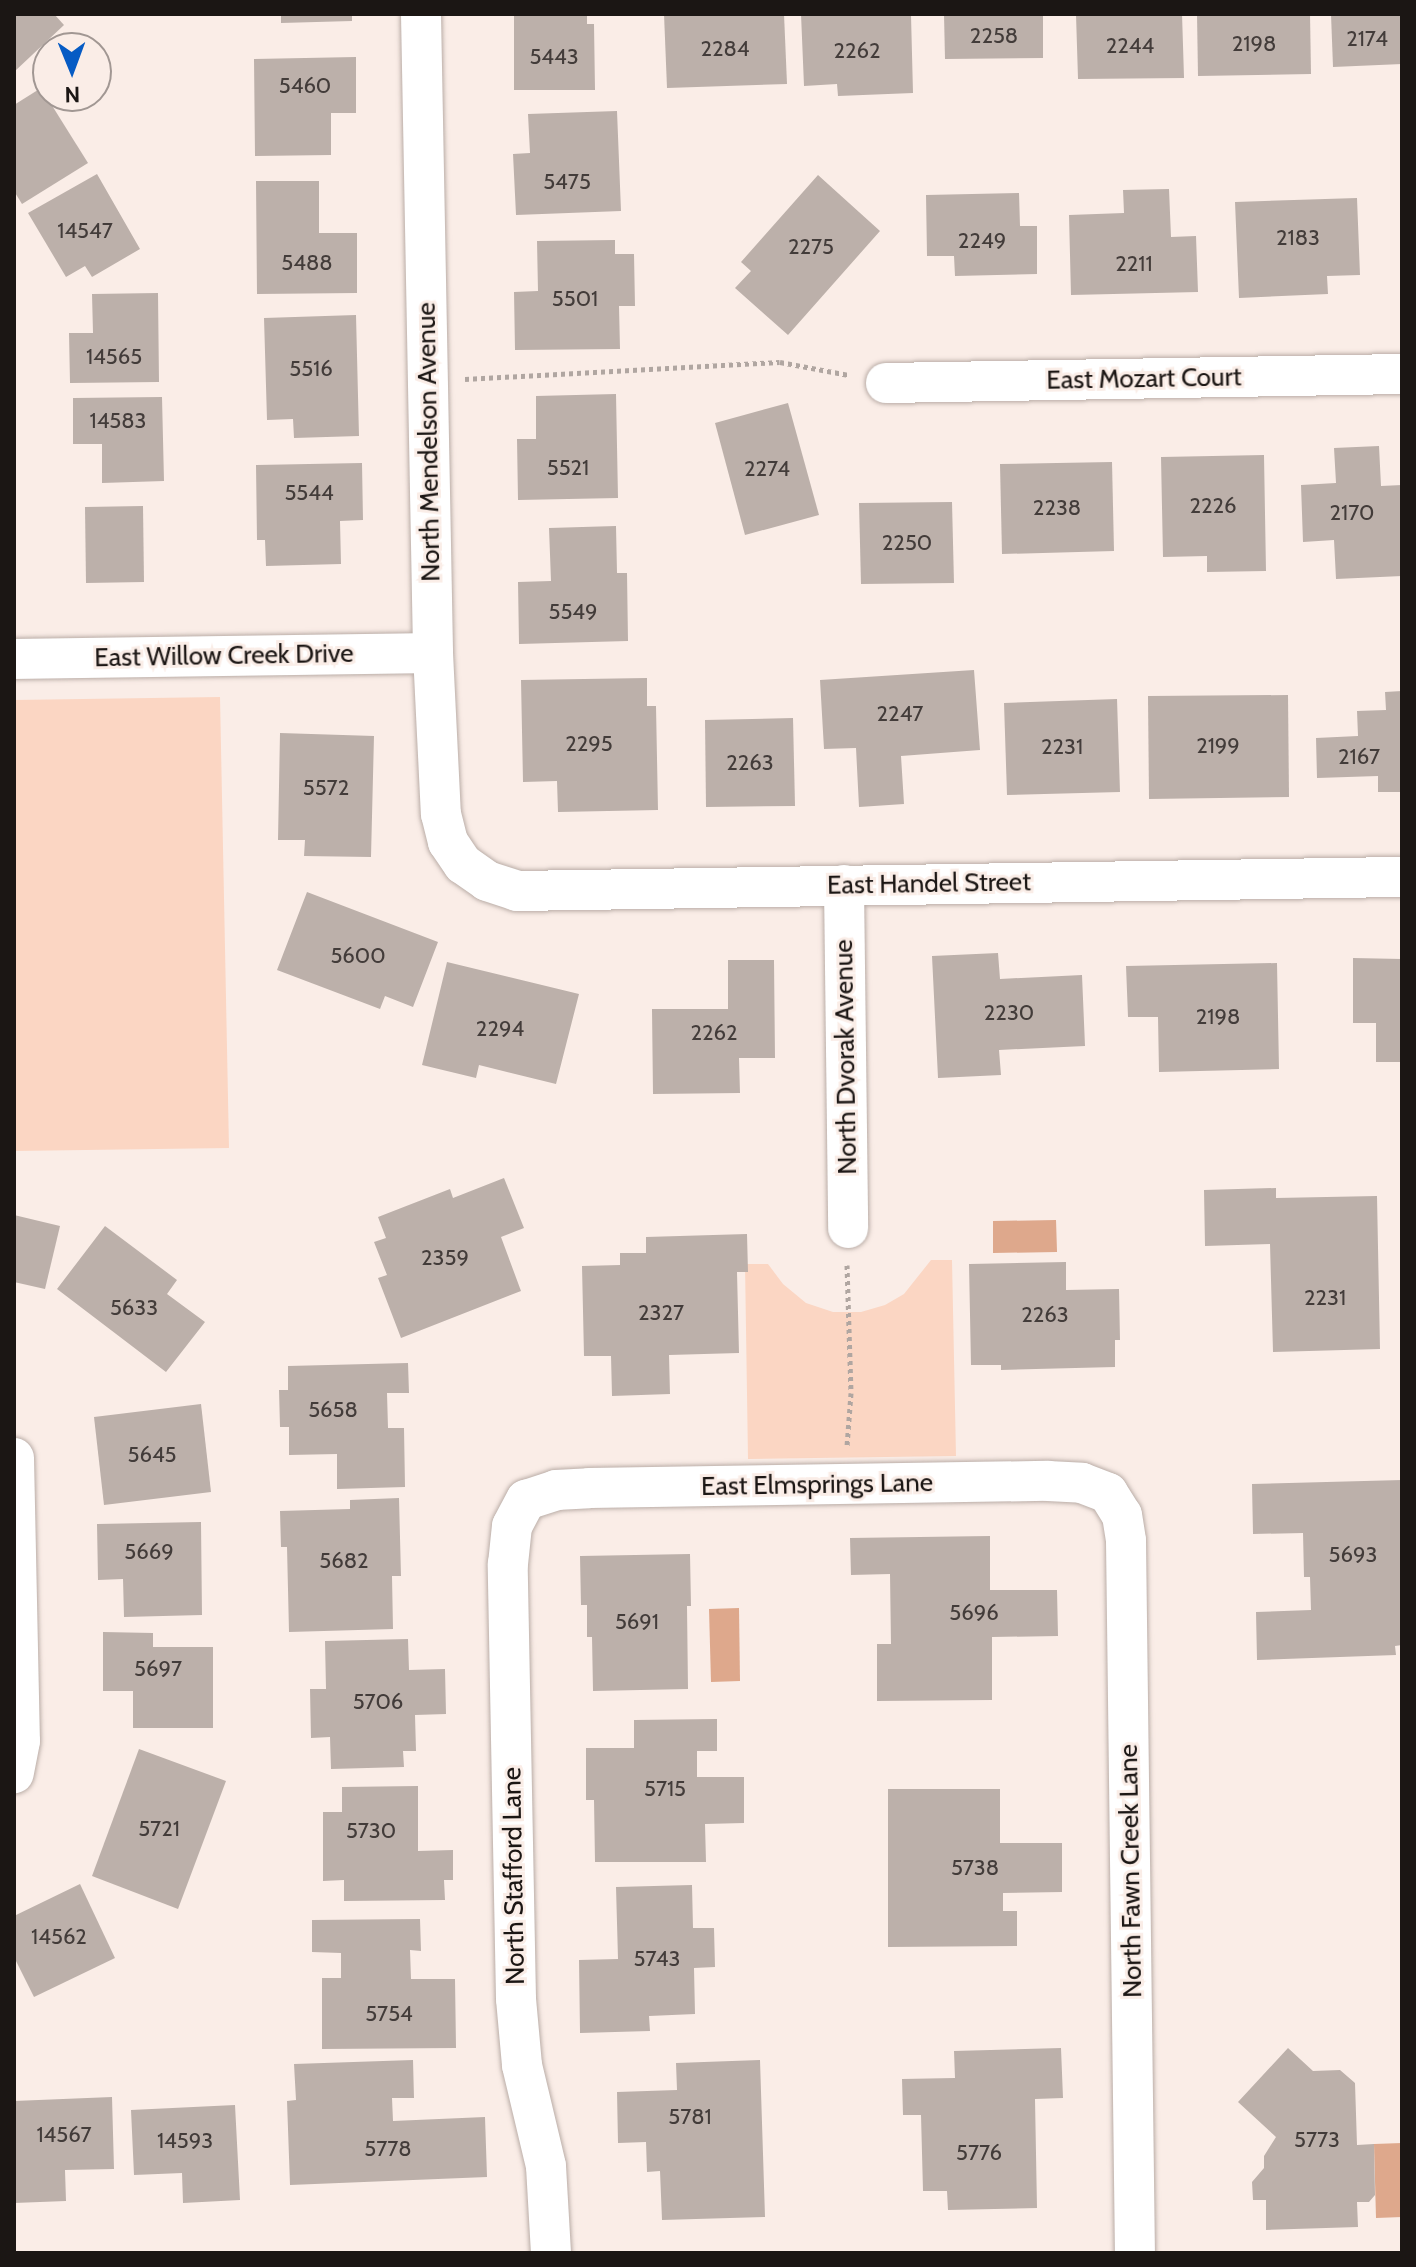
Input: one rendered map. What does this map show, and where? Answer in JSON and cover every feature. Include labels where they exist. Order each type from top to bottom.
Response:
[{"type":"street","name":"North Mendelson Avenue","points":[[421,14],[433,653],[441,814],[448,842],[463,864]]},
{"type":"street","name":"East Mozart Court","points":[[886,383],[1402,374]]},
{"type":"street","name":"East Willow Creek Drive","points":[[14,659],[433,653]]},
{"type":"street","name":"East Handel Street","points":[[463,864],[487,881],[517,891],[1402,877]]},
{"type":"street","name":"North Dvorak Avenue","points":[[844,885],[848,1228]]},
{"type":"street","points":[[14,1458],[20,1741],[14,1773]]},
{"type":"street","name":"East Elmsprings Lane","points":[[526,1500],[556,1490],[589,1488],[1048,1481],[1082,1483],[1108,1493]]},
{"type":"street","name":"North Fawn Creek Lane","points":[[1108,1493],[1122,1515],[1126,1541],[1135,2253]]},
{"type":"street","name":"North Stafford Lane","points":[[526,1500],[512,1526],[508,1564],[516,1999],[522,2065],[546,2166],[551,2253]]},
{"type":"path","points":[[428,380],[780,362],[806,364],[886,383]]},
{"type":"path","points":[[846,1485],[851,1393],[845,1306],[848,1228]]},
{"type":"shaded area","points":[[220,697],[229,1148],[14,1151],[14,700]]},
{"type":"shaded area","points":[[1056,1220],[1057,1252],[993,1253],[993,1221]]},
{"type":"shaded area","points":[[931,1260],[952,1260],[956,1456],[748,1459],[745,1264],[768,1264],[783,1284],[806,1303],[833,1312],[861,1312],[885,1305],[904,1294]]},
{"type":"shaded area","points":[[739,1608],[740,1681],[711,1682],[709,1609]]},
{"type":"shaded area","points":[[1402,2143],[1402,2217],[1376,2218],[1374,2144]]},
{"type":"building","points":[[14,14],[54,14],[64,25],[57,32],[32,32],[32,55],[14,72]]},
{"type":"building","points":[[281,14],[352,14],[352,21],[281,23]]},
{"type":"building","points":[[514,14],[587,14],[587,24],[594,24],[595,90],[514,90]]},
{"type":"building","points":[[664,14],[784,14],[787,84],[667,88]]},
{"type":"building","points":[[801,14],[911,15],[913,93],[838,96],[837,84],[804,86]]},
{"type":"building","points":[[944,14],[1043,14],[1043,58],[945,59]]},
{"type":"building","points":[[1076,14],[1182,14],[1184,78],[1078,79]]},
{"type":"building","points":[[1197,14],[1310,14],[1311,74],[1198,76]]},
{"type":"building","points":[[1331,14],[1402,14],[1402,64],[1333,67]]},
{"type":"building","points":[[356,57],[356,113],[331,113],[331,155],[255,156],[254,59]]},
{"type":"building","points":[[32,94],[32,112],[56,112],[88,163],[22,204],[14,191],[14,105]]},
{"type":"building","points":[[617,111],[621,211],[516,215],[513,154],[530,153],[528,114]]},
{"type":"building","points":[[97,174],[140,249],[92,277],[85,266],[66,277],[28,213]]},
{"type":"building","points":[[818,175],[880,231],[788,335],[735,288],[751,271],[741,262]]},
{"type":"building","points":[[256,181],[319,181],[319,233],[357,233],[357,293],[257,294]]},
{"type":"building","points":[[1169,189],[1171,237],[1196,236],[1198,292],[1071,295],[1069,215],[1124,213],[1123,190]]},
{"type":"building","points":[[1019,193],[1020,226],[1037,226],[1037,274],[955,276],[954,256],[927,256],[926,195]]},
{"type":"building","points":[[1357,198],[1360,275],[1327,276],[1328,294],[1239,298],[1235,202]]},
{"type":"building","points":[[615,240],[615,254],[634,254],[635,306],[619,306],[620,349],[515,350],[514,292],[538,291],[537,241]]},
{"type":"building","points":[[158,293],[159,382],[70,383],[69,333],[93,333],[92,294]]},
{"type":"building","points":[[356,315],[359,436],[294,438],[293,419],[267,420],[264,318]]},
{"type":"building","points":[[616,394],[618,498],[518,500],[517,439],[536,439],[536,396]]},
{"type":"building","points":[[162,397],[164,481],[102,483],[102,444],[73,444],[73,398]]},
{"type":"building","points":[[788,403],[819,515],[745,535],[715,423]]},
{"type":"building","points":[[1379,446],[1381,486],[1402,485],[1402,576],[1336,579],[1334,540],[1303,542],[1301,485],[1336,483],[1334,448]]},
{"type":"building","points":[[1264,455],[1266,571],[1207,572],[1207,556],[1163,557],[1161,457]]},
{"type":"building","points":[[1112,462],[1114,551],[1002,554],[1000,464]]},
{"type":"building","points":[[362,463],[363,520],[340,521],[341,564],[266,566],[265,540],[257,540],[256,465]]},
{"type":"building","points":[[952,502],[954,583],[861,584],[859,503]]},
{"type":"building","points":[[143,506],[144,582],[86,583],[85,507]]},
{"type":"building","points":[[616,526],[617,573],[627,573],[628,641],[519,644],[518,582],[551,581],[549,528]]},
{"type":"building","points":[[974,670],[980,750],[901,756],[904,804],[859,807],[856,748],[824,749],[820,680]]},
{"type":"building","points":[[647,678],[647,706],[656,706],[658,810],[558,812],[557,781],[523,782],[521,680]]},
{"type":"building","points":[[1402,691],[1402,792],[1378,792],[1378,776],[1317,778],[1316,738],[1358,736],[1357,711],[1386,710],[1385,692]]},
{"type":"building","points":[[1288,695],[1289,797],[1149,799],[1148,696]]},
{"type":"building","points":[[1117,699],[1120,792],[1007,795],[1004,703]]},
{"type":"building","points":[[793,718],[795,806],[706,807],[705,720]]},
{"type":"building","points":[[280,733],[374,736],[371,857],[304,856],[305,840],[278,840]]},
{"type":"building","points":[[307,892],[438,942],[413,1007],[385,996],[380,1009],[277,970]]},
{"type":"building","points":[[998,953],[1000,979],[1082,975],[1085,1046],[999,1050],[1001,1075],[938,1078],[932,956]]},
{"type":"building","points":[[1353,958],[1402,959],[1402,1062],[1376,1062],[1376,1023],[1353,1023]]},
{"type":"building","points":[[728,960],[774,960],[775,1058],[739,1058],[740,1093],[653,1094],[652,1009],[728,1009]]},
{"type":"building","points":[[447,962],[579,994],[556,1084],[479,1065],[476,1078],[422,1065]]},
{"type":"building","points":[[1277,963],[1279,1069],[1159,1072],[1158,1017],[1128,1017],[1126,966]]},
{"type":"building","points":[[504,1178],[524,1228],[501,1237],[521,1291],[401,1338],[378,1278],[387,1275],[374,1242],[386,1238],[378,1217],[450,1189],[453,1198]]},
{"type":"building","points":[[1276,1188],[1276,1198],[1377,1196],[1380,1349],[1273,1352],[1270,1244],[1205,1246],[1204,1190]]},
{"type":"building","points":[[14,1215],[60,1226],[45,1289],[14,1282]]},
{"type":"building","points":[[105,1226],[177,1280],[167,1294],[205,1322],[166,1372],[57,1289]]},
{"type":"building","points":[[747,1234],[748,1272],[737,1272],[739,1353],[669,1355],[670,1394],[612,1396],[611,1356],[584,1356],[582,1266],[620,1265],[620,1253],[646,1253],[646,1237]]},
{"type":"building","points":[[1066,1262],[1066,1290],[1119,1289],[1120,1340],[1115,1340],[1115,1367],[1001,1370],[1001,1365],[971,1365],[969,1264]]},
{"type":"building","points":[[408,1363],[409,1393],[387,1393],[388,1428],[404,1428],[405,1487],[337,1489],[337,1454],[289,1455],[289,1427],[280,1427],[279,1390],[288,1390],[288,1366]]},
{"type":"building","points":[[201,1404],[211,1492],[104,1505],[94,1417]]},
{"type":"building","points":[[1402,1480],[1402,1645],[1395,1646],[1396,1655],[1257,1660],[1256,1612],[1311,1610],[1310,1577],[1304,1577],[1303,1533],[1253,1534],[1252,1484]]},
{"type":"building","points":[[399,1498],[401,1576],[392,1576],[393,1629],[289,1632],[287,1547],[281,1547],[280,1511],[350,1509],[350,1500]]},
{"type":"building","points":[[201,1522],[202,1615],[124,1617],[123,1579],[98,1580],[97,1524]]},
{"type":"building","points":[[990,1536],[990,1590],[1057,1590],[1058,1636],[992,1637],[992,1700],[877,1701],[877,1644],[891,1644],[890,1574],[851,1575],[850,1538]]},
{"type":"building","points":[[690,1554],[688,1689],[593,1691],[592,1637],[587,1637],[587,1605],[581,1605],[580,1556]]},
{"type":"building","points":[[103,1632],[153,1633],[153,1647],[213,1647],[213,1728],[133,1728],[133,1691],[103,1691]]},
{"type":"building","points":[[408,1639],[409,1670],[445,1669],[446,1714],[415,1715],[416,1751],[403,1751],[404,1767],[331,1769],[330,1737],[311,1738],[310,1689],[326,1689],[325,1641]]},
{"type":"building","points":[[717,1719],[717,1751],[697,1751],[697,1777],[744,1777],[744,1823],[705,1824],[706,1862],[595,1862],[594,1800],[586,1800],[586,1748],[634,1748],[634,1720]]},
{"type":"building","points":[[139,1749],[226,1781],[178,1909],[92,1876]]},
{"type":"building","points":[[418,1786],[418,1851],[453,1850],[453,1880],[444,1880],[445,1900],[344,1901],[344,1880],[323,1881],[323,1812],[342,1812],[342,1787]]},
{"type":"building","points":[[888,1789],[1000,1789],[1000,1843],[1062,1843],[1062,1892],[1003,1893],[1003,1911],[1017,1911],[1017,1946],[888,1947]]},
{"type":"building","points":[[80,1884],[115,1958],[34,1997],[14,1957],[14,1916]]},
{"type":"building","points":[[692,1885],[693,1928],[714,1928],[715,1967],[694,1968],[695,2014],[649,2016],[650,2031],[580,2033],[579,1960],[618,1959],[616,1887]]},
{"type":"building","points":[[420,1919],[421,1951],[410,1950],[411,1979],[455,1979],[456,2048],[322,2049],[322,1978],[341,1978],[341,1953],[312,1952],[312,1920]]},
{"type":"building","points":[[1061,2048],[1063,2098],[1035,2099],[1037,2208],[948,2210],[947,2191],[923,2191],[921,2115],[903,2115],[902,2079],[955,2078],[954,2051]]},
{"type":"building","points":[[1288,2048],[1313,2071],[1340,2070],[1355,2083],[1357,2145],[1374,2144],[1375,2195],[1369,2202],[1357,2202],[1358,2227],[1266,2230],[1266,2200],[1253,2200],[1252,2182],[1264,2168],[1264,2156],[1276,2137],[1238,2102]]},
{"type":"building","points":[[413,2060],[414,2098],[392,2098],[393,2121],[485,2117],[487,2177],[290,2185],[287,2101],[296,2100],[294,2064]]},
{"type":"building","points":[[760,2060],[765,2217],[662,2220],[660,2171],[647,2172],[646,2142],[618,2143],[617,2092],[677,2090],[676,2063]]},
{"type":"building","points":[[112,2097],[114,2169],[65,2170],[66,2201],[14,2203],[14,2101]]},
{"type":"building","points":[[235,2105],[240,2200],[183,2203],[182,2173],[134,2175],[131,2110]]}]
